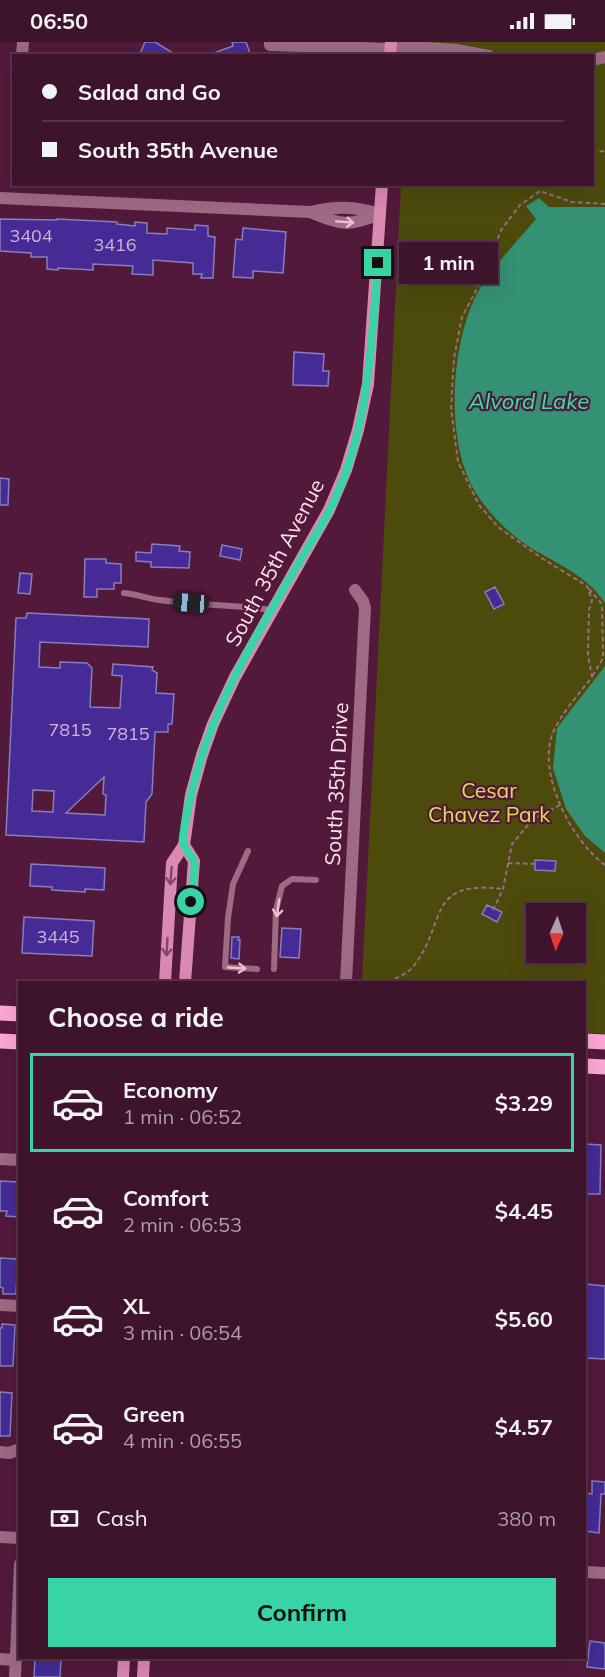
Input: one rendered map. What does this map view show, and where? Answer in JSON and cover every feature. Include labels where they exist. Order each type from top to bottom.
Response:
[{"type":"main road","name":"South 35th Avenue","points":[[165,981],[172,863],[184,845],[186,820],[193,787],[213,724],[235,677],[329,510],[346,470],[358,430],[368,384],[382,186]]},
{"type":"main road","name":"South 35th Avenue","points":[[184,845],[194,861],[185,981]]},
{"type":"main road","points":[[0,1013],[18,1014]]},
{"type":"main road","points":[[0,1041],[18,1042]]},
{"type":"main road","points":[[586,1041],[605,1042]]},
{"type":"main road","points":[[586,1066],[605,1067]]},
{"type":"main road","points":[[123,1677],[124,1659]]},
{"type":"main road","points":[[143,1677],[144,1659]]},
{"type":"street","points":[[270,44],[390,49],[425,48],[478,54]]},
{"type":"street","points":[[15,198],[16,186]]},
{"type":"street","points":[[0,198],[310,212],[334,222],[352,223],[358,223],[380,214]]},
{"type":"street","name":"South 35th Drive","points":[[346,981],[365,608],[355,590]]},
{"type":"street","points":[[0,1160],[18,1160]]},
{"type":"street","points":[[0,1305],[18,1306]]},
{"type":"street","points":[[0,1452],[18,1450]]},
{"type":"street","points":[[0,1537],[18,1538]]},
{"type":"street","points":[[586,1572],[605,1573]]},
{"type":"street","points":[[15,1677],[18,1602]]},
{"type":"street","points":[[0,1659],[15,1659]]},
{"type":"lane","points":[[124,593],[139,594],[156,600],[237,605],[273,610]]},
{"type":"lane","points":[[248,851],[233,884],[225,967],[257,969]]},
{"type":"lane","points":[[274,969],[276,910],[282,886],[292,879],[316,880]]},
{"type":"path","points":[[605,204],[572,202],[540,191],[520,205],[501,230],[496,241],[494,259],[462,318],[454,358],[452,398],[458,462],[479,505],[498,527],[586,586],[602,604],[603,658],[554,731],[550,759],[553,785],[560,805],[584,846],[605,865]]},
{"type":"path","points":[[586,586],[592,600],[589,610],[588,644],[592,677]]},
{"type":"path","points":[[494,910],[503,889],[512,844],[533,819],[560,805]]},
{"type":"path","points":[[508,863],[535,864]]},
{"type":"path","points":[[390,981],[411,969],[428,941],[444,901],[458,892],[475,887],[503,889]]},
{"type":"green space","name":"Cesar Chavez Park","points":[[408,42],[605,42],[605,1034],[586,1033],[586,981],[362,981],[401,186],[594,186],[594,54],[408,54]]},
{"type":"water","name":"Alvord Lake","points":[[539,198],[549,207],[605,207],[605,603],[586,581],[523,542],[493,515],[477,495],[461,458],[455,406],[459,351],[465,325],[473,302],[484,282],[536,219],[526,206]]},
{"type":"water","points":[[605,666],[605,853],[585,836],[566,809],[553,768],[557,728]]},
{"type":"building","points":[[145,42],[155,42],[175,54],[140,54]]},
{"type":"building","points":[[232,42],[246,42],[250,54],[211,54],[233,46]]},
{"type":"building","points":[[0,219],[117,222],[117,224],[135,226],[135,222],[147,223],[147,233],[167,234],[167,228],[195,230],[195,225],[208,226],[208,236],[215,237],[213,278],[201,278],[202,274],[193,274],[193,263],[153,260],[153,275],[132,274],[133,266],[93,264],[93,270],[47,269],[47,257],[31,257],[31,253],[0,251]]},
{"type":"building","points":[[243,228],[286,232],[283,273],[253,271],[253,278],[233,277],[236,239],[242,240]]},
{"type":"building","points":[[294,352],[324,354],[323,371],[329,371],[328,386],[293,385]]},
{"type":"building","points":[[0,478],[9,479],[8,505],[0,505]]},
{"type":"building","points":[[152,544],[180,546],[179,551],[190,552],[189,568],[151,567],[151,562],[136,561],[136,552],[151,553]]},
{"type":"building","points":[[222,545],[242,549],[240,560],[220,556]]},
{"type":"building","points":[[85,559],[106,559],[106,563],[121,564],[121,583],[114,583],[114,589],[97,589],[97,597],[84,597]]},
{"type":"building","points":[[20,573],[32,574],[30,594],[18,593]]},
{"type":"building","points":[[495,587],[504,604],[494,609],[485,592]]},
{"type":"building","points":[[27,613],[149,619],[148,647],[40,642],[39,667],[60,668],[60,662],[87,663],[92,668],[90,707],[120,708],[122,676],[112,675],[113,664],[153,667],[152,670],[157,673],[156,693],[174,694],[172,724],[168,724],[168,732],[155,732],[152,794],[146,802],[144,842],[6,835],[16,618],[26,618]],"holes":[[[104,777],[105,815],[66,813]],[[33,790],[54,791],[53,812],[32,811]]]},
{"type":"building","points":[[535,860],[556,861],[555,871],[535,870]]},
{"type":"building","points":[[31,864],[105,868],[104,890],[85,889],[85,892],[30,886]]},
{"type":"building","points":[[487,905],[502,912],[497,922],[482,914]]},
{"type":"building","points":[[24,917],[94,921],[92,956],[22,953]]},
{"type":"building","points":[[282,928],[301,929],[299,958],[280,957]]},
{"type":"building","points":[[232,937],[239,937],[238,940],[240,940],[239,959],[231,958]]},
{"type":"building","points":[[586,1144],[601,1145],[600,1194],[586,1194]]},
{"type":"building","points":[[0,1181],[18,1182],[18,1217],[6,1216],[7,1211],[0,1211]]},
{"type":"building","points":[[0,1258],[18,1259],[16,1294],[3,1294],[3,1288],[0,1287]]},
{"type":"building","points":[[586,1284],[605,1286],[605,1359],[586,1358]]},
{"type":"building","points":[[2,1324],[15,1325],[13,1366],[0,1366],[0,1328]]},
{"type":"building","points":[[0,1392],[12,1393],[10,1436],[0,1436]]},
{"type":"building","points":[[592,1481],[605,1482],[605,1494],[601,1494],[599,1533],[586,1531],[586,1493],[592,1494]]},
{"type":"building","points":[[590,1641],[605,1643],[605,1669],[587,1667]]},
{"type":"building","points":[[35,1659],[61,1659],[60,1677],[34,1677]]},
{"type":"route","points":[[191,902],[194,861],[184,845],[186,820],[202,754],[235,677],[329,510],[346,470],[368,384],[378,263]]}]
